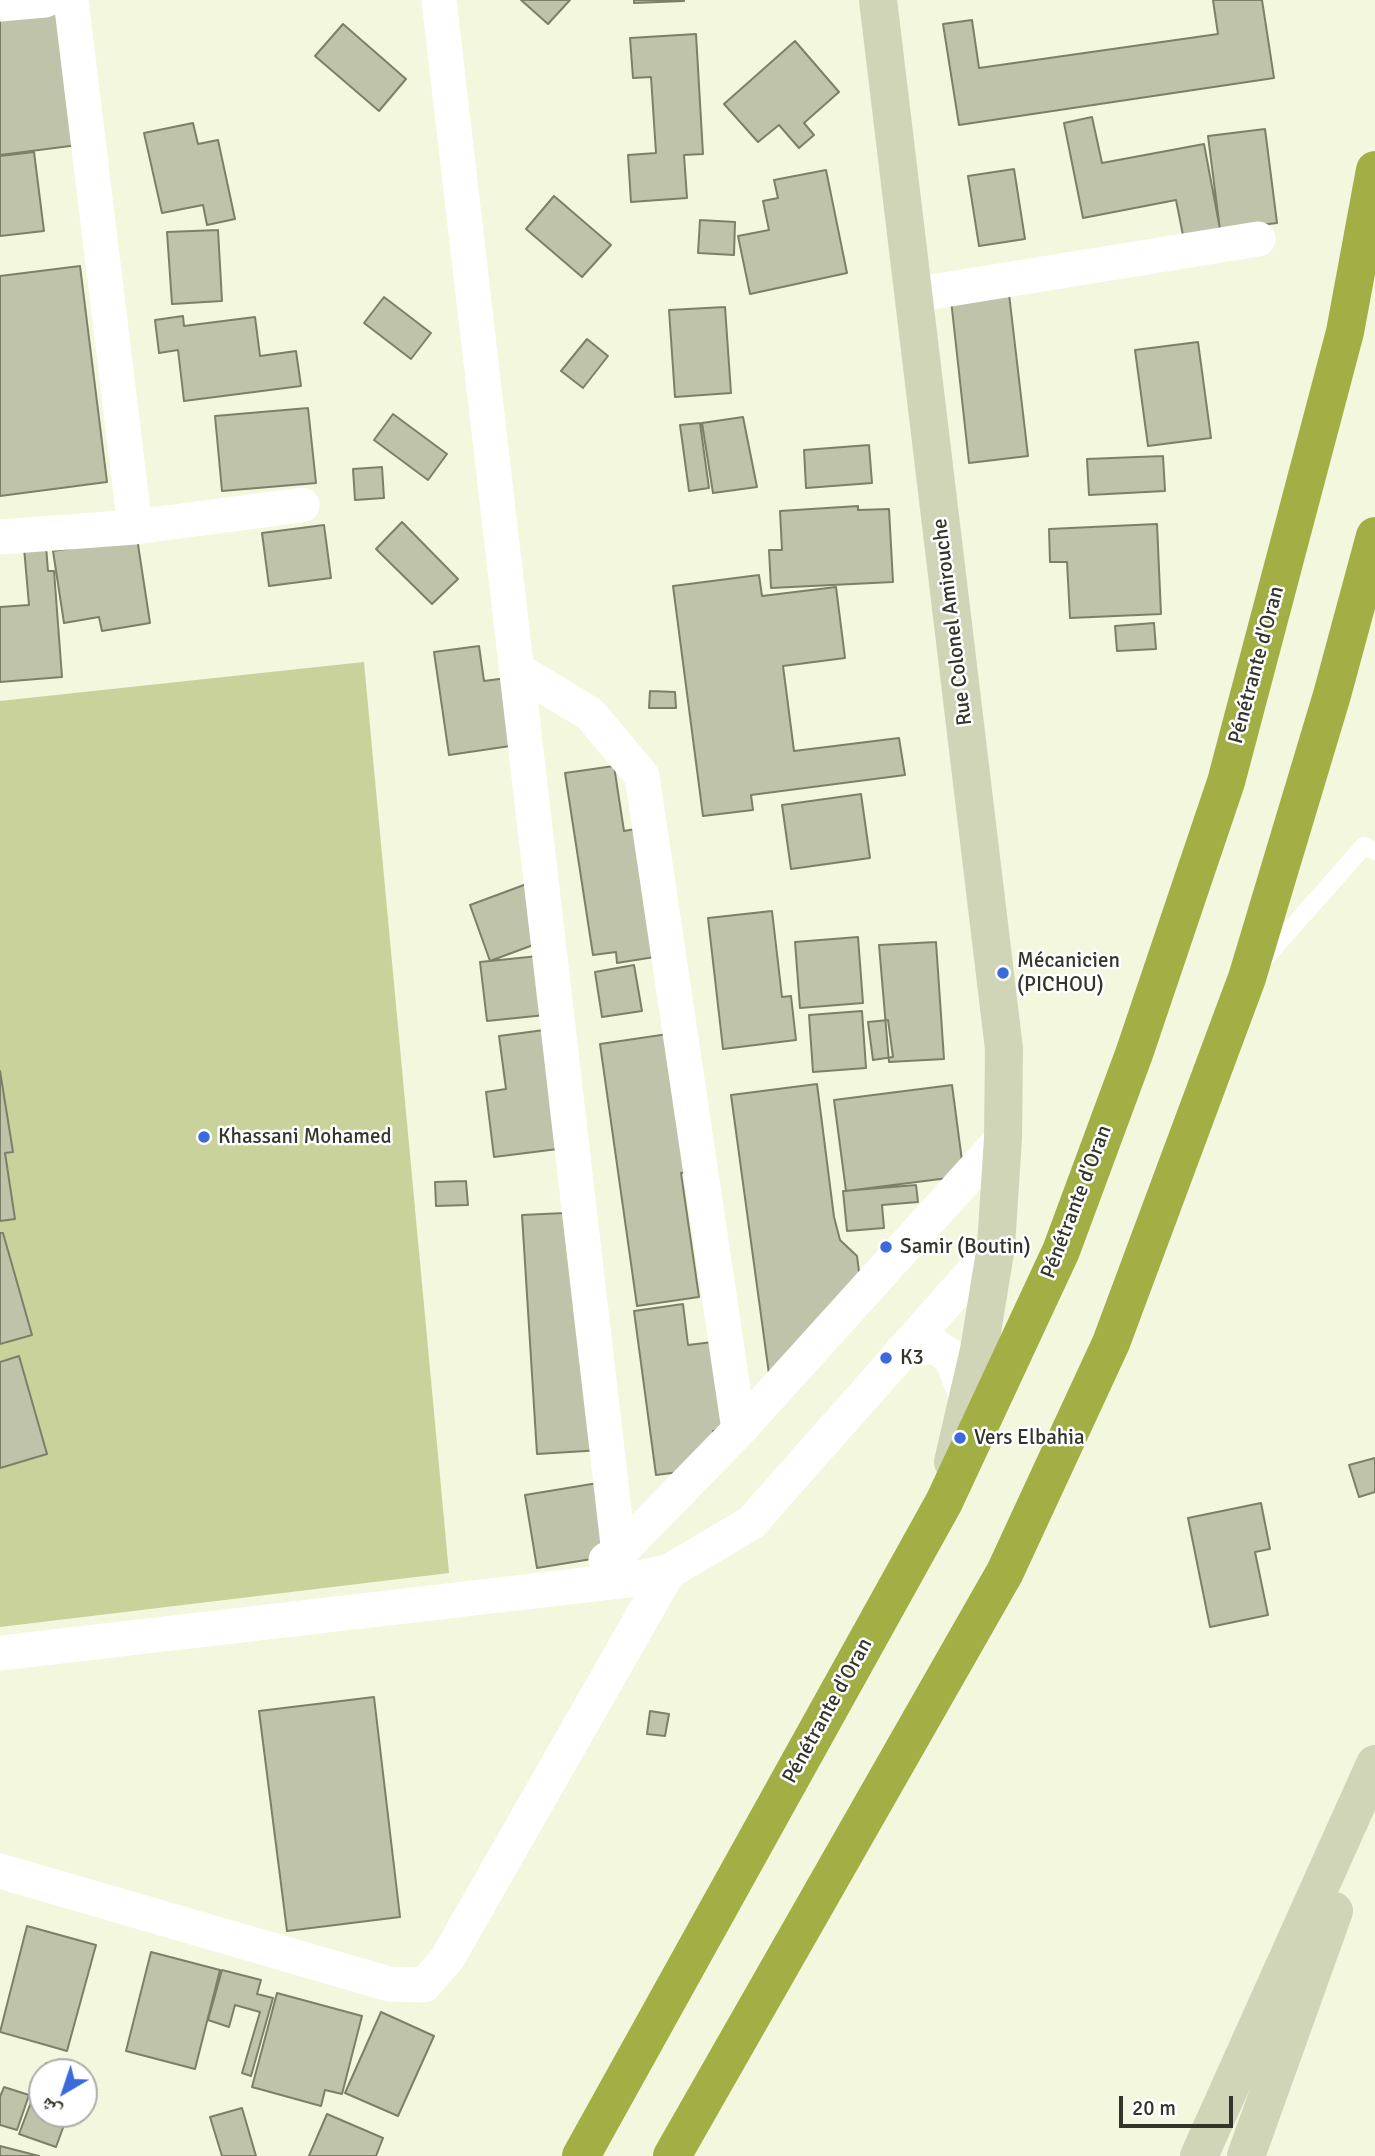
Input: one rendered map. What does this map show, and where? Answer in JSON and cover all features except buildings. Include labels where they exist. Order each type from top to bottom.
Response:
[{"type":"highway","name":"Pénétrante d'Oran","points":[[581,2156],[944,1502],[1061,1251],[1133,1054],[1226,782],[1345,332],[1375,170]]},
{"type":"highway","points":[[672,2156],[1005,1572],[1111,1343],[1247,978],[1332,695],[1375,536]]},
{"type":"street","points":[[0,4],[45,0]]},
{"type":"street","points":[[71,0],[135,527]]},
{"type":"street","points":[[439,0],[619,1553]]},
{"type":"street","name":"Rue Colonel Amirouche","points":[[878,0],[1004,1049],[1003,1138],[996,1246],[979,1350],[944,1502]]},
{"type":"street","points":[[913,295],[1258,239]]},
{"type":"street","points":[[0,537],[135,527],[302,505]]},
{"type":"street","points":[[516,669],[590,714],[642,776],[739,1430]]},
{"type":"street","points":[[561,1586],[619,1553],[739,1430],[1003,1138]]},
{"type":"street","points":[[0,1653],[668,1572],[751,1523],[996,1246]]},
{"type":"street","points":[[902,1351],[935,1346],[951,1357],[968,1400]]},
{"type":"street","points":[[0,1871],[389,1984],[424,1985],[447,1959],[668,1572]]},
{"type":"street","points":[[1199,2156],[1375,1764]]},
{"type":"street","points":[[1246,2156],[1375,1797]]},
{"type":"lane","points":[[1247,978],[1364,846],[1375,851]]},
{"type":"green space","name":"Khassani Mohamed","points":[[364,662],[449,1573],[0,1627],[0,701]]},
{"type":"place","name":"Mécanicien (PICHOU)","points":[[1003,973]]},
{"type":"place","name":"Khassani Mohamed","points":[[204,1137]]},
{"type":"place","name":"Samir (Boutin)","points":[[886,1247]]},
{"type":"place","name":"K3","points":[[886,1358]]},
{"type":"place","name":"Vers Elbahia","points":[[960,1438]]}]
